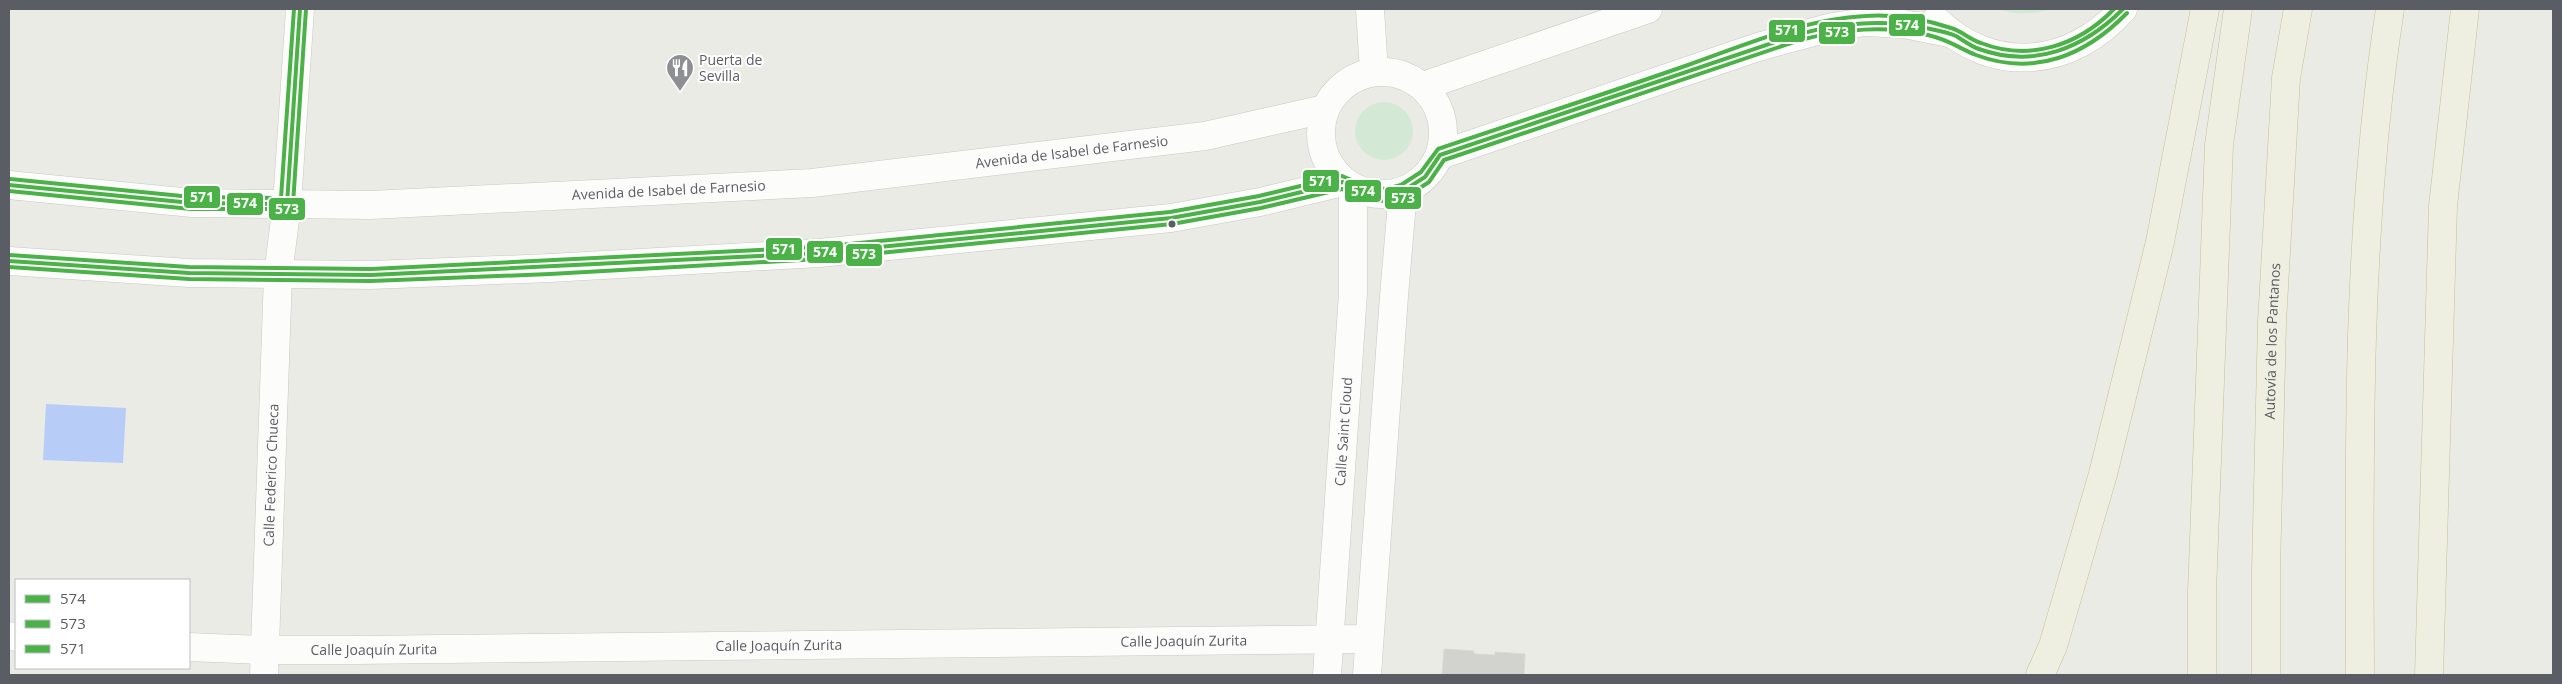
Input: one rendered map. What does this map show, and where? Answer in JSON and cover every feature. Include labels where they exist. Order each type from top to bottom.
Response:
[{"type":"highway","points":[[2040,675],[2053,646],[2103,474],[2160,242],[2205,9]]},
{"type":"highway","points":[[2202,675],[2202,592],[2219,144],[2238,9]]},
{"type":"highway","name":"Autovía de los Pantanos","points":[[2266,675],[2266,570],[2272,322],[2286,78],[2298,9]]},
{"type":"highway","points":[[2360,675],[2363,309],[2379,79],[2390,9]]},
{"type":"highway","points":[[2429,675],[2443,206],[2465,9]]},
{"type":"street","name":"Calle Federico Chueca","points":[[264,663],[278,275],[286,204],[300,9]]},
{"type":"street","points":[[1370,9],[1374,72]]},
{"type":"street","points":[[1422,86],[1648,9]]},
{"type":"street","points":[[1924,9],[1949,33],[1979,50],[2012,57],[2046,56],[2078,46],[2106,27],[2122,9]]},
{"type":"street","points":[[1440,155],[1758,47],[1832,27],[1865,22],[1904,24],[1949,33]]},
{"type":"street","points":[[1374,72],[1392,72],[1408,77],[1422,86],[1435,101],[1442,118],[1444,136],[1440,155],[1426,177],[1403,191],[1378,195],[1348,185],[1330,167],[1322,148],[1320,128],[1325,109],[1337,91],[1354,78],[1374,72]]},
{"type":"street","name":"Avenida de Isabel de Farnesio","points":[[9,185],[192,203],[371,205],[812,182],[1205,136],[1325,109]]},
{"type":"street","points":[[9,261],[189,273],[371,275],[530,269],[819,253],[1171,218],[1348,185]]},
{"type":"street","name":"Calle Saint Cloud","points":[[1327,675],[1353,293],[1348,185]]},
{"type":"street","points":[[1366,675],[1403,191]]},
{"type":"street","name":"Calle Joaquín Zurita","points":[[190,647],[264,663],[1369,639]]},
{"type":"green space","points":[[1998,9],[2052,9],[2025,14]]},
{"type":"green space","points":[[1384,102],[1395,104],[1408,115],[1413,131],[1411,142],[1400,155],[1384,160],[1373,158],[1360,147],[1355,131],[1357,120],[1368,107]]},
{"type":"water","points":[[46,404],[126,408],[123,463],[43,460]]},
{"type":"building","points":[[1444,649],[1474,651],[1474,654],[1495,655],[1495,652],[1525,654],[1524,675],[1442,675]]},
{"type":"transit line","name":"571","points":[[10,179],[192,197],[281,198],[294,9]]},
{"type":"transit line","name":"574","points":[[9,185],[192,203],[287,204],[300,9]]},
{"type":"transit line","name":"573","points":[[9,191],[191,209],[291,209],[293,204],[306,9]]},
{"type":"transit line","name":"571","points":[[9,255],[189,267],[371,269],[819,247],[1170,212],[1259,196],[1342,176],[1371,188],[1386,189],[1401,185],[1421,172],[1438,149],[1657,76],[1753,41],[1820,22],[1865,16],[1919,20],[1959,31],[1977,42],[2018,51],[2053,47],[2069,41],[2100,22],[2114,9]]},
{"type":"transit line","name":"574","points":[[9,261],[189,273],[371,275],[819,253],[1171,218],[1260,202],[1343,182],[1369,194],[1387,195],[1403,191],[1425,177],[1440,155],[1799,34],[1862,23],[1910,25],[1945,32],[1976,48],[1999,55],[2019,57],[2057,51],[2075,44],[2092,35],[2123,9]]},
{"type":"transit line","name":"573","points":[[9,267],[189,279],[371,281],[550,274],[819,259],[1172,224],[1261,208],[1342,189],[1367,200],[1388,201],[1406,197],[1429,182],[1444,160],[1800,40],[1848,31],[1896,30],[1936,37],[1976,55],[2019,64],[2058,58],[2077,51],[2111,28],[2127,13]]},
{"type":"place","name":"Puerta de Sevilla","points":[[680,92]]}]
